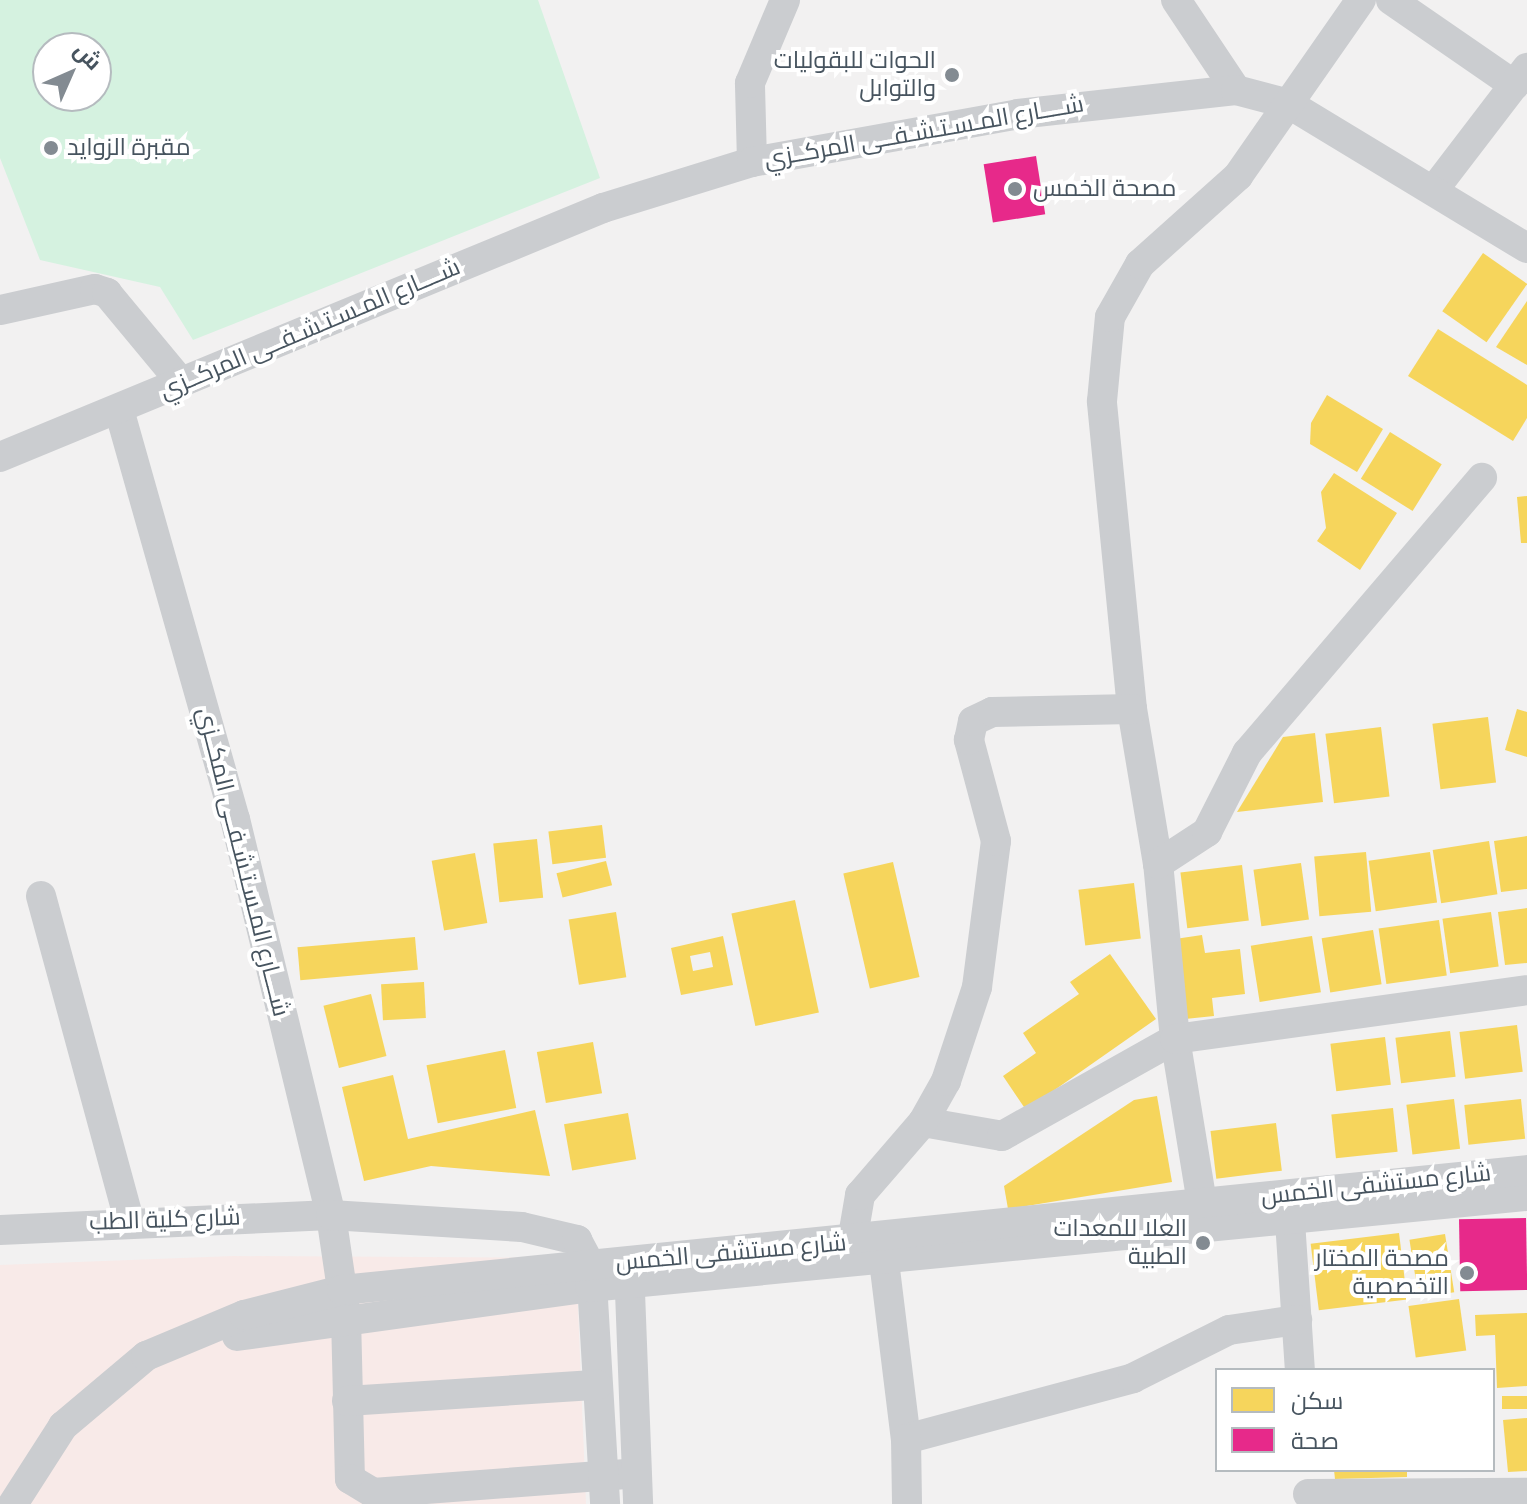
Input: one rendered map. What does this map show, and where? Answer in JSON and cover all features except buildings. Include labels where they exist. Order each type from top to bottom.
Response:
[{"type":"street","points":[[1176,0],[1236,90]]},
{"type":"street","points":[[1202,1203],[1175,1039],[1158,864],[1132,709],[1102,401],[1110,317],[1140,264],[1238,176],[1361,0]]},
{"type":"street","points":[[1391,0],[1520,77],[1436,187]]},
{"type":"street","points":[[752,162],[750,83],[774,4]]},
{"type":"street","name":"شــــارع المـسـتـشـفــى المركــزي","points":[[0,457],[120,413],[181,382],[542,229],[752,162],[927,127],[1236,90],[1289,104],[1436,187],[1527,248]]},
{"type":"street","points":[[0,310],[95,289],[107,293],[181,382]]},
{"type":"street","name":"شــــارع المـسـتـشـفــى المكــزي","points":[[120,413],[235,819],[331,1215],[344,1303],[348,1472],[366,1492],[604,1490]]},
{"type":"street","points":[[1158,864],[1207,832],[1247,753],[1482,478]]},
{"type":"street","points":[[852,1242],[860,1195],[923,1122],[946,1081],[977,987],[994,856],[993,825],[969,740],[973,721],[992,712],[1132,709]]},
{"type":"street","points":[[41,896],[129,1219]]},
{"type":"street","points":[[923,1122],[1002,1136],[1175,1039],[1527,990]]},
{"type":"street","name":"شارع مستشفى الخمس","points":[[630,1275],[852,1242],[1527,1170]]},
{"type":"street","name":"شارع مستشفى الخمس","points":[[13,1504],[63,1426],[146,1356],[244,1315],[590,1277],[884,1261],[1527,1196]]},
{"type":"street","name":"شارع كلية الطب","points":[[0,1230],[129,1219],[331,1215],[561,1233],[577,1240],[590,1277]]},
{"type":"street","points":[[1290,1221],[1300,1368]]},
{"type":"street","points":[[884,1261],[906,1439],[907,1504]]},
{"type":"street","points":[[630,1275],[638,1504]]},
{"type":"street","points":[[590,1277],[604,1490],[636,1473]]},
{"type":"street","name":"شارع مستشفى الخمس","points":[[34,1504],[77,1438],[156,1371],[248,1333],[344,1303]]},
{"type":"street","points":[[906,1439],[1133,1378],[1229,1330],[1297,1320]]},
{"type":"street","points":[[347,1401],[597,1385]]},
{"type":"street","points":[[1307,1489],[1527,1493]]},
{"type":"shaded area","points":[[233,1256],[576,1258],[586,1504],[0,1504],[0,1265]]},
{"type":"green space","points":[[0,0],[538,0],[600,178],[193,340],[160,287],[40,260],[0,158]]},
{"type":"place","name":"الحوات للبقوليات والتوابل","points":[[952,75]]},
{"type":"place","name":"مقبرة الزوايد","points":[[51,148]]},
{"type":"place","name":"مصحة الخمس","points":[[1015,189]]},
{"type":"place","name":"العلا للمعدات الطبية","points":[[1203,1243]]},
{"type":"place","name":"مصحة المختار التخصصية","points":[[1467,1273]]}]
